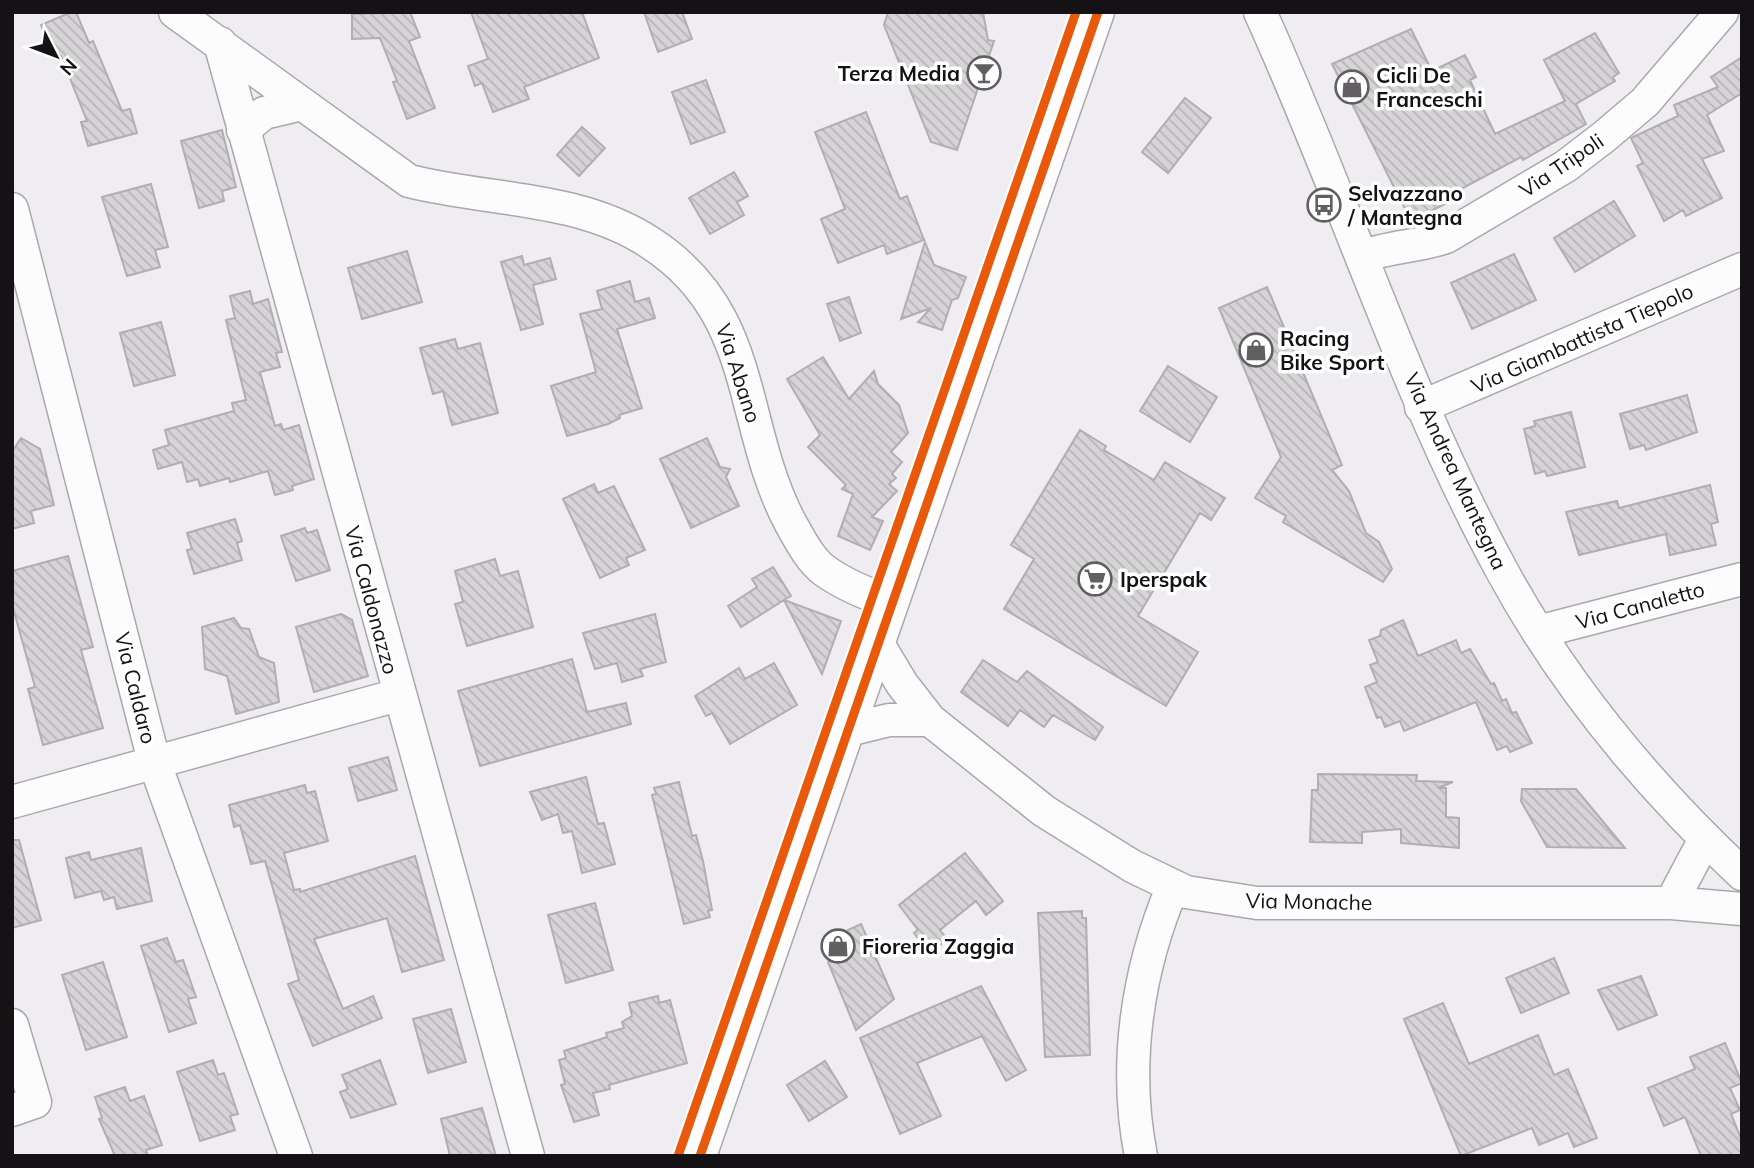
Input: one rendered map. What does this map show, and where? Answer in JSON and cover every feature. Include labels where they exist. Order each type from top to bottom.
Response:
[{"type":"street","name":"Via Abano","points":[[175,12],[409,181],[452,192],[585,211],[623,226],[682,267],[708,295],[725,323],[751,397],[772,489],[802,544],[823,569],[850,586],[892,603]]},
{"type":"street","points":[[700,1156],[1098,12]]},
{"type":"street","name":"Via Andrea Mantegna","points":[[1260,12],[1422,407],[1501,569],[1538,632],[1607,731],[1705,839],[1742,874]]},
{"type":"street","name":"Via Tripoli","points":[[1362,257],[1382,249],[1424,245],[1446,237],[1566,166],[1645,102],[1722,12]]},
{"type":"street","name":"Via Caldonazzo","points":[[220,43],[398,695],[528,1156]]},
{"type":"street","points":[[243,130],[264,113],[302,104]]},
{"type":"street","name":"Via Caldaro","points":[[12,209],[154,761],[296,1156]]},
{"type":"street","name":"Via Giambattista Tiepolo","points":[[1422,407],[1742,269]]},
{"type":"street","name":"Via Canaletto","points":[[1538,632],[1742,579]]},
{"type":"street","name":"Via Monache","points":[[878,644],[902,684],[930,720],[1044,811],[1132,866],[1186,892],[1257,903],[1671,903],[1742,909]]},
{"type":"street","points":[[12,802],[398,695]]},
{"type":"street","points":[[848,730],[889,720],[930,720]]},
{"type":"street","points":[[1671,903],[1705,839]]},
{"type":"street","points":[[1141,1156],[1133,1094],[1136,1008],[1150,951],[1173,886]]},
{"type":"street","points":[[12,1025],[35,1102],[12,1110]]},
{"type":"building","points":[[76,12],[89,43],[93,41],[122,111],[130,109],[137,133],[88,146],[81,122],[87,121],[61,56],[55,59],[41,25]]},
{"type":"building","points":[[410,12],[420,37],[409,41],[435,108],[407,119],[393,82],[397,81],[380,38],[352,39],[352,14]]},
{"type":"building","points":[[471,12],[582,12],[599,58],[524,87],[529,99],[493,112],[482,83],[475,86],[468,66],[488,59]]},
{"type":"building","points":[[644,12],[682,12],[692,39],[658,52]]},
{"type":"building","points":[[888,12],[983,12],[988,40],[994,41],[957,150],[931,142],[884,25]]},
{"type":"building","points":[[1411,29],[1432,71],[1465,55],[1476,77],[1470,80],[1495,134],[1565,101],[1544,60],[1595,33],[1619,73],[1613,77],[1615,81],[1576,104],[1586,124],[1523,160],[1521,157],[1444,198],[1447,203],[1411,221],[1332,64]]},
{"type":"building","points":[[1742,57],[1742,93],[1707,115],[1724,151],[1702,159],[1722,198],[1686,216],[1683,210],[1664,221],[1637,166],[1643,163],[1631,138],[1678,116],[1674,105],[1718,87],[1711,77]]},
{"type":"building","points":[[706,80],[725,132],[691,144],[672,92]]},
{"type":"building","points":[[1185,98],[1211,118],[1168,173],[1142,152]]},
{"type":"building","points":[[866,112],[900,199],[907,196],[924,240],[887,254],[884,245],[838,263],[821,219],[845,209],[815,132]]},
{"type":"building","points":[[582,127],[605,148],[579,176],[557,155]]},
{"type":"building","points":[[222,130],[236,187],[222,191],[224,201],[199,208],[181,141]]},
{"type":"building","points":[[734,172],[748,196],[737,202],[744,215],[710,234],[689,198]]},
{"type":"building","points":[[151,184],[168,247],[155,250],[160,267],[127,276],[102,197]]},
{"type":"building","points":[[1614,201],[1635,236],[1575,272],[1554,238]]},
{"type":"building","points":[[925,242],[934,265],[966,277],[958,298],[952,300],[942,330],[918,322],[931,308],[901,319]]},
{"type":"building","points":[[407,251],[422,302],[362,319],[348,268]]},
{"type":"building","points":[[1514,254],[1536,300],[1472,329],[1451,283]]},
{"type":"building","points":[[522,256],[524,265],[550,258],[556,279],[533,285],[543,324],[521,330],[501,262]]},
{"type":"building","points":[[630,281],[635,302],[649,298],[655,318],[617,329],[642,408],[619,415],[620,418],[608,424],[567,436],[551,386],[596,372],[580,314],[602,309],[597,291]]},
{"type":"building","points":[[1267,287],[1342,465],[1332,470],[1349,491],[1366,533],[1379,542],[1392,569],[1383,582],[1283,522],[1286,516],[1255,498],[1281,457],[1219,308]]},
{"type":"building","points":[[250,291],[253,304],[268,299],[282,352],[276,353],[280,367],[260,372],[275,426],[281,424],[283,430],[299,425],[314,479],[292,486],[293,490],[275,495],[268,471],[230,482],[229,478],[200,486],[198,479],[187,482],[182,462],[158,469],[153,450],[169,445],[165,430],[234,411],[232,403],[246,400],[226,320],[235,318],[230,296]]},
{"type":"building","points":[[849,297],[861,333],[840,341],[827,304]]},
{"type":"building","points":[[161,322],[175,375],[134,386],[120,333]]},
{"type":"building","points":[[455,339],[458,349],[480,343],[498,413],[452,425],[443,391],[433,394],[420,348]]},
{"type":"building","points":[[823,357],[849,399],[874,371],[878,384],[899,405],[908,433],[891,452],[902,462],[892,474],[896,478],[889,484],[897,491],[872,517],[883,521],[870,550],[838,536],[853,494],[842,489],[846,485],[808,447],[820,435],[787,379]]},
{"type":"building","points":[[1168,366],[1217,397],[1190,442],[1140,411]]},
{"type":"building","points":[[1687,395],[1697,432],[1646,450],[1644,445],[1630,449],[1620,414]]},
{"type":"building","points":[[1571,412],[1585,467],[1547,476],[1545,471],[1535,474],[1524,429],[1535,426],[1534,421]]},
{"type":"building","points":[[1080,430],[1106,446],[1104,450],[1154,480],[1165,462],[1225,498],[1211,520],[1200,513],[1138,616],[1198,652],[1166,706],[1004,609],[1034,559],[1011,545]]},
{"type":"building","points":[[21,438],[40,449],[54,505],[31,511],[34,523],[12,529],[12,452]]},
{"type":"building","points":[[707,438],[720,467],[730,469],[726,477],[739,506],[691,528],[660,459]]},
{"type":"building","points":[[594,484],[598,493],[614,486],[645,550],[626,558],[629,565],[600,578],[563,499]]},
{"type":"building","points":[[1710,485],[1718,522],[1711,524],[1716,545],[1670,555],[1666,534],[1579,555],[1566,512],[1617,501],[1619,508]]},
{"type":"building","points":[[235,519],[242,541],[237,543],[242,560],[194,574],[187,550],[192,549],[187,533]]},
{"type":"building","points":[[305,528],[307,533],[317,530],[330,570],[296,581],[281,536]]},
{"type":"building","points":[[68,556],[93,647],[81,650],[103,728],[43,745],[28,689],[35,687],[12,604],[12,571]]},
{"type":"building","points":[[495,559],[500,576],[518,571],[533,627],[467,646],[455,604],[463,602],[455,571]]},
{"type":"building","points":[[773,567],[791,596],[741,627],[728,606],[757,587],[752,579]]},
{"type":"building","points":[[784,600],[841,621],[822,674]]},
{"type":"building","points":[[341,614],[352,620],[368,676],[314,692],[296,627]]},
{"type":"building","points":[[655,614],[666,662],[640,669],[643,676],[622,682],[617,663],[595,669],[583,633]]},
{"type":"building","points":[[234,618],[241,628],[249,629],[259,657],[274,663],[279,702],[236,714],[227,676],[205,669],[202,627]]},
{"type":"building","points":[[1403,620],[1418,656],[1456,640],[1461,653],[1470,649],[1491,684],[1494,683],[1502,701],[1506,699],[1512,713],[1516,712],[1532,743],[1510,752],[1507,746],[1497,750],[1476,702],[1404,731],[1400,721],[1385,727],[1381,717],[1377,718],[1365,687],[1377,682],[1370,665],[1378,662],[1369,640],[1380,636],[1381,630]]},
{"type":"building","points":[[572,659],[587,712],[626,703],[631,724],[480,766],[458,691]]},
{"type":"building","points":[[983,660],[1017,682],[1027,671],[1103,727],[1095,740],[1053,715],[1044,727],[1020,710],[1008,726],[961,692]]},
{"type":"building","points":[[774,663],[797,705],[730,744],[712,713],[706,716],[695,696],[739,668],[745,679]]},
{"type":"building","points":[[388,757],[397,790],[358,801],[349,768]]},
{"type":"building","points":[[1318,774],[1417,775],[1416,781],[1453,782],[1438,788],[1446,788],[1446,817],[1459,818],[1459,848],[1401,843],[1401,829],[1362,832],[1362,843],[1310,842],[1312,790],[1318,790]]},
{"type":"building","points":[[586,777],[598,824],[604,823],[615,864],[582,873],[572,831],[563,833],[558,814],[542,820],[530,792]]},
{"type":"building","points":[[679,782],[692,836],[696,835],[703,861],[712,910],[708,911],[710,917],[684,924],[652,795],[656,794],[654,788]]},
{"type":"building","points":[[305,785],[307,793],[315,791],[328,841],[284,853],[294,890],[300,889],[300,892],[415,856],[444,960],[402,972],[387,918],[314,939],[343,1009],[373,996],[382,1018],[313,1046],[288,984],[299,980],[265,861],[251,864],[240,825],[234,827],[229,805]]},
{"type":"building","points":[[1522,789],[1576,789],[1625,848],[1547,847],[1521,801]]},
{"type":"building","points":[[12,840],[19,840],[41,920],[12,928]]},
{"type":"building","points":[[141,848],[152,901],[117,909],[114,897],[104,900],[101,891],[75,898],[66,858],[89,852],[91,860]]},
{"type":"building","points":[[965,853],[1003,901],[986,915],[976,901],[940,930],[947,939],[930,954],[914,933],[918,930],[899,905]]},
{"type":"building","points":[[595,903],[613,970],[566,983],[548,915]]},
{"type":"building","points":[[1082,911],[1082,918],[1086,918],[1090,1055],[1045,1057],[1038,913]]},
{"type":"building","points":[[861,924],[894,999],[856,1030],[828,962],[848,930]]},
{"type":"building","points":[[167,938],[176,962],[183,960],[196,997],[188,999],[196,1023],[169,1032],[141,946]]},
{"type":"building","points":[[1554,958],[1569,993],[1521,1013],[1506,978]]},
{"type":"building","points":[[103,962],[127,1037],[86,1050],[62,975]]},
{"type":"building","points":[[1641,976],[1657,1015],[1618,1030],[1598,990]]},
{"type":"building","points":[[981,986],[1026,1070],[1006,1081],[982,1036],[917,1063],[941,1116],[900,1134],[860,1038]]},
{"type":"building","points":[[658,996],[659,1003],[670,1000],[687,1063],[609,1085],[610,1089],[593,1093],[599,1115],[574,1122],[561,1085],[565,1084],[559,1060],[566,1058],[564,1051],[607,1037],[606,1033],[624,1028],[622,1022],[632,1016],[629,1003]]},
{"type":"building","points":[[1443,1003],[1469,1064],[1538,1035],[1554,1075],[1568,1069],[1597,1138],[1574,1147],[1568,1133],[1539,1145],[1532,1128],[1461,1156],[1404,1019]]},
{"type":"building","points":[[451,1009],[466,1062],[428,1073],[413,1019]]},
{"type":"building","points":[[1725,1043],[1742,1083],[1730,1088],[1740,1110],[1731,1114],[1742,1141],[1742,1156],[1701,1156],[1685,1117],[1664,1126],[1648,1088],[1695,1069],[1690,1057]]},
{"type":"building","points":[[213,1060],[218,1075],[224,1073],[238,1114],[230,1116],[235,1130],[200,1141],[177,1072]]},
{"type":"building","points":[[380,1060],[396,1104],[351,1118],[340,1092],[348,1089],[342,1075]]},
{"type":"building","points":[[825,1061],[847,1097],[809,1121],[787,1085]]},
{"type":"building","points":[[125,1087],[130,1101],[144,1096],[162,1145],[146,1150],[148,1156],[115,1156],[99,1119],[102,1118],[95,1097]]},
{"type":"building","points":[[482,1108],[496,1156],[450,1156],[441,1119]]},
{"type":"cycle path","points":[[678,1156],[1076,12]]},
{"type":"cycle path","points":[[700,1156],[1098,12]]},
{"type":"place","name":"Terza Media","points":[[984,73]]},
{"type":"place","name":"Cicli De Franceschi","points":[[1352,87]]},
{"type":"place","name":"Selvazzano / Mantegna","points":[[1324,205]]},
{"type":"place","name":"Racing Bike Sport","points":[[1256,350]]},
{"type":"place","name":"Iperspak","points":[[1095,579]]},
{"type":"place","name":"Fioreria Zaggia","points":[[838,946]]}]
